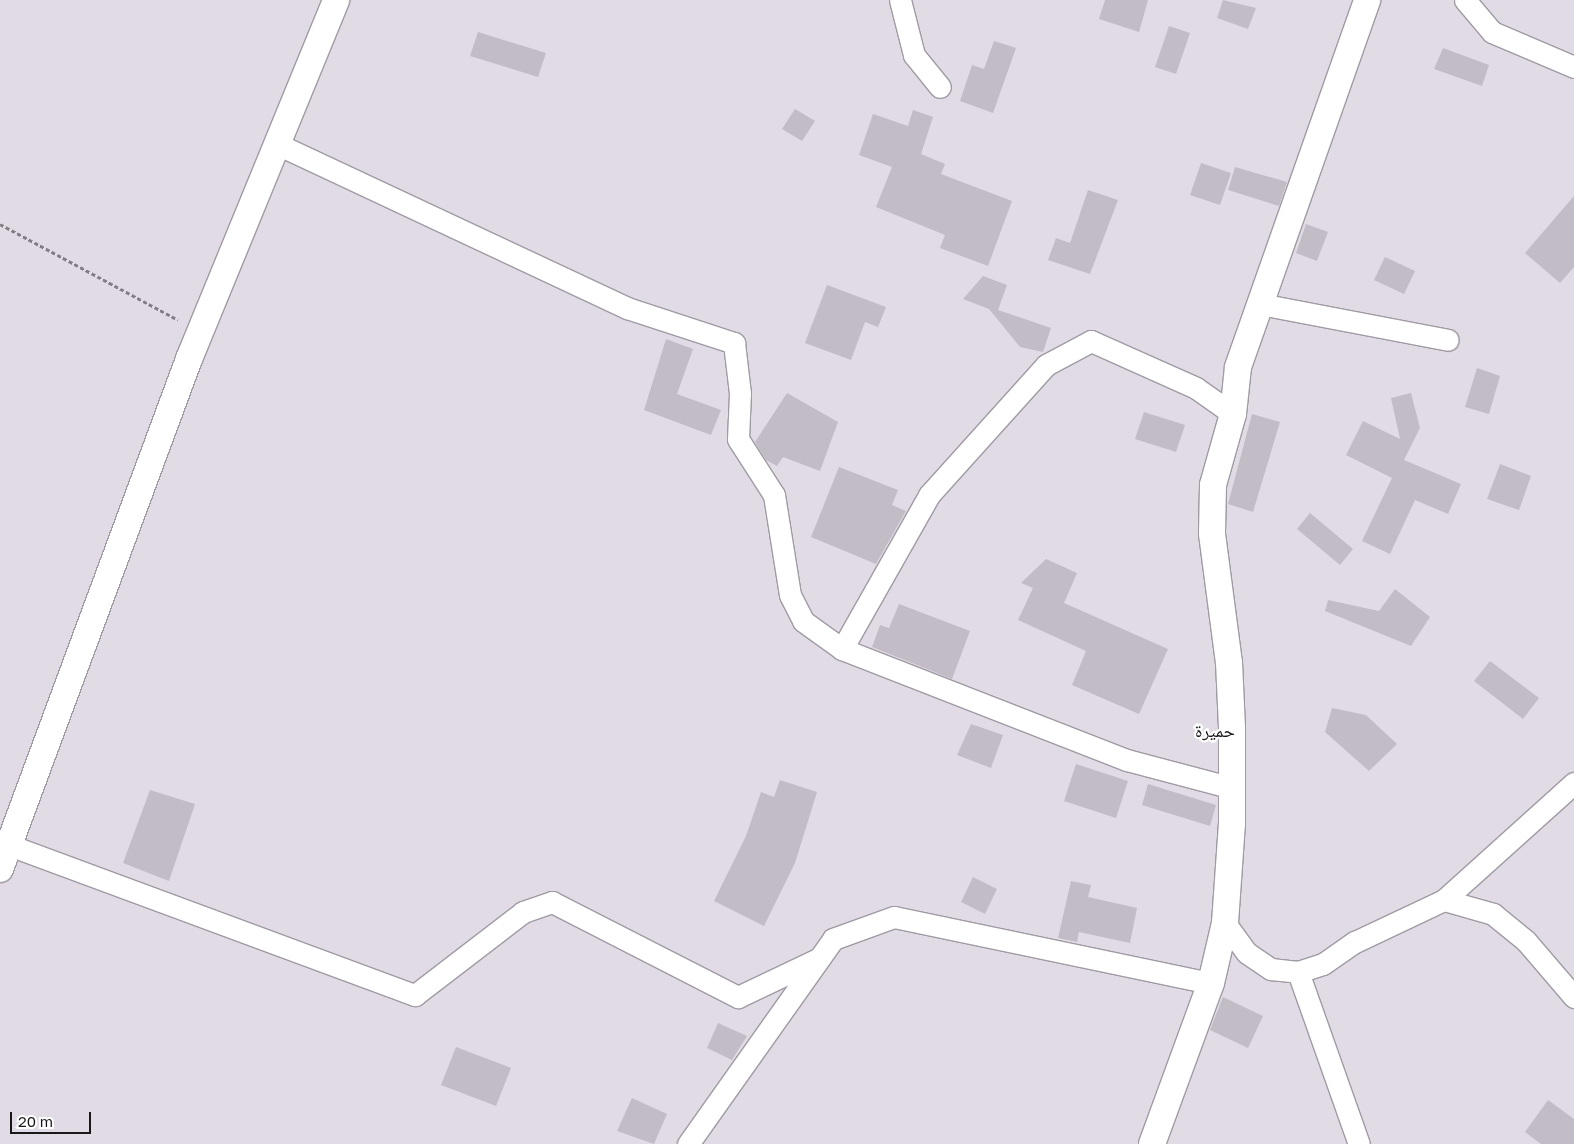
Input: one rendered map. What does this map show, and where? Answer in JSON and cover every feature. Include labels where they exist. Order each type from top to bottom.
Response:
[{"type":"street","points":[[336,0],[200,332],[4,857],[415,995],[522,912],[552,902],[738,997],[818,960]]},
{"type":"street","points":[[900,0],[914,55],[940,87]]},
{"type":"street","points":[[1152,1144],[1210,983],[1225,923],[1232,788],[1229,663],[1212,533],[1214,485],[1233,414],[1238,367],[1367,0]]},
{"type":"street","points":[[1465,0],[1492,32],[1574,66]]},
{"type":"street","points":[[277,144],[627,308],[734,342],[740,393],[738,439],[774,495],[790,595],[804,621],[842,650],[1127,760],[1232,788]]},
{"type":"street","points":[[1260,304],[1448,340]]},
{"type":"street","points":[[842,650],[928,496],[1046,365],[1091,341],[1196,388],[1233,414]]},
{"type":"street","points":[[1225,923],[1247,953],[1271,969],[1298,972],[1323,964],[1355,942],[1444,900],[1574,783]]},
{"type":"street","points":[[1444,900],[1494,914],[1526,942],[1574,997]]},
{"type":"street","points":[[688,1144],[833,938],[894,917],[1210,983]]},
{"type":"street","points":[[1298,972],[1359,1144]]},
{"type":"path","points":[[0,224],[200,332]]},
{"type":"building","points":[[1105,0],[1148,0],[1139,32],[1099,19]]},
{"type":"building","points":[[1223,0],[1256,8],[1248,29],[1217,18]]},
{"type":"building","points":[[1169,26],[1190,33],[1176,74],[1155,67]]},
{"type":"building","points":[[478,32],[546,53],[538,77],[470,56]]},
{"type":"building","points":[[994,41],[1016,48],[993,113],[960,101],[972,65],[984,69]]},
{"type":"building","points":[[1443,48],[1489,65],[1482,86],[1434,69]]},
{"type":"building","points":[[795,109],[815,121],[802,141],[782,129]]},
{"type":"building","points":[[913,110],[933,117],[921,154],[945,164],[941,174],[1012,201],[988,266],[940,248],[945,235],[876,207],[892,167],[859,155],[873,114],[908,126]]},
{"type":"building","points":[[1201,163],[1231,173],[1220,205],[1190,195]]},
{"type":"building","points":[[1235,167],[1287,182],[1279,206],[1228,190]]},
{"type":"building","points":[[1088,190],[1118,200],[1090,274],[1048,260],[1056,238],[1070,243]]},
{"type":"building","points":[[1574,196],[1574,267],[1560,283],[1525,253]]},
{"type":"building","points":[[1306,224],[1328,232],[1317,261],[1296,253]]},
{"type":"building","points":[[1385,257],[1415,271],[1404,294],[1374,280]]},
{"type":"building","points":[[983,276],[1007,285],[998,310],[1051,328],[1043,352],[1020,347],[989,309],[963,299]]},
{"type":"building","points":[[827,285],[886,307],[878,327],[865,322],[851,360],[805,343]]},
{"type":"building","points":[[666,339],[693,349],[677,394],[721,410],[711,435],[644,410]]},
{"type":"building","points":[[1477,368],[1500,376],[1489,414],[1465,407]]},
{"type":"building","points":[[787,393],[838,422],[820,471],[783,457],[777,466],[766,460],[755,442]]},
{"type":"building","points":[[1411,393],[1420,428],[1404,460],[1461,484],[1448,514],[1415,500],[1390,554],[1362,541],[1392,478],[1346,455],[1363,421],[1400,439],[1391,398]]},
{"type":"building","points":[[1144,412],[1185,425],[1176,452],[1135,439]]},
{"type":"building","points":[[1252,414],[1280,422],[1253,512],[1228,504]]},
{"type":"building","points":[[1500,464],[1531,476],[1519,510],[1487,499]]},
{"type":"building","points":[[839,467],[898,490],[892,505],[906,511],[876,564],[811,537]]},
{"type":"building","points":[[1310,513],[1353,549],[1340,565],[1297,529]]},
{"type":"building","points":[[1046,559],[1077,573],[1064,603],[1168,649],[1139,714],[1072,685],[1086,651],[1018,620],[1033,588],[1021,583]]},
{"type":"building","points":[[1395,589],[1430,617],[1411,646],[1325,611],[1328,600],[1379,611]]},
{"type":"building","points":[[899,604],[970,631],[952,679],[872,647],[880,625],[889,628]]},
{"type":"building","points":[[1490,661],[1539,698],[1523,719],[1474,681]]},
{"type":"building","points":[[1332,708],[1366,715],[1397,744],[1369,771],[1325,732]]},
{"type":"building","points":[[971,724],[1003,735],[991,768],[957,755]]},
{"type":"building","points":[[1076,764],[1128,781],[1116,818],[1064,801]]},
{"type":"building","points":[[780,780],[817,792],[795,863],[764,926],[714,901],[746,836],[761,792],[774,797]]},
{"type":"building","points":[[1148,784],[1216,805],[1210,826],[1142,805]]},
{"type":"building","points":[[150,790],[195,804],[169,881],[123,863]]},
{"type":"building","points":[[973,877],[997,889],[985,914],[961,902]]},
{"type":"building","points":[[1071,881],[1091,885],[1088,897],[1137,908],[1130,943],[1079,932],[1077,942],[1058,938]]},
{"type":"building","points":[[1223,997],[1263,1016],[1248,1048],[1210,1030]]},
{"type":"building","points":[[718,1023],[747,1036],[732,1060],[707,1048]]},
{"type":"building","points":[[456,1047],[511,1068],[496,1106],[441,1085]]},
{"type":"building","points":[[632,1098],[667,1114],[654,1144],[617,1131]]},
{"type":"building","points":[[1548,1100],[1574,1119],[1574,1144],[1541,1144],[1525,1132]]},
{"type":"district","name":"حميرة","points":[[1215,730]]}]
